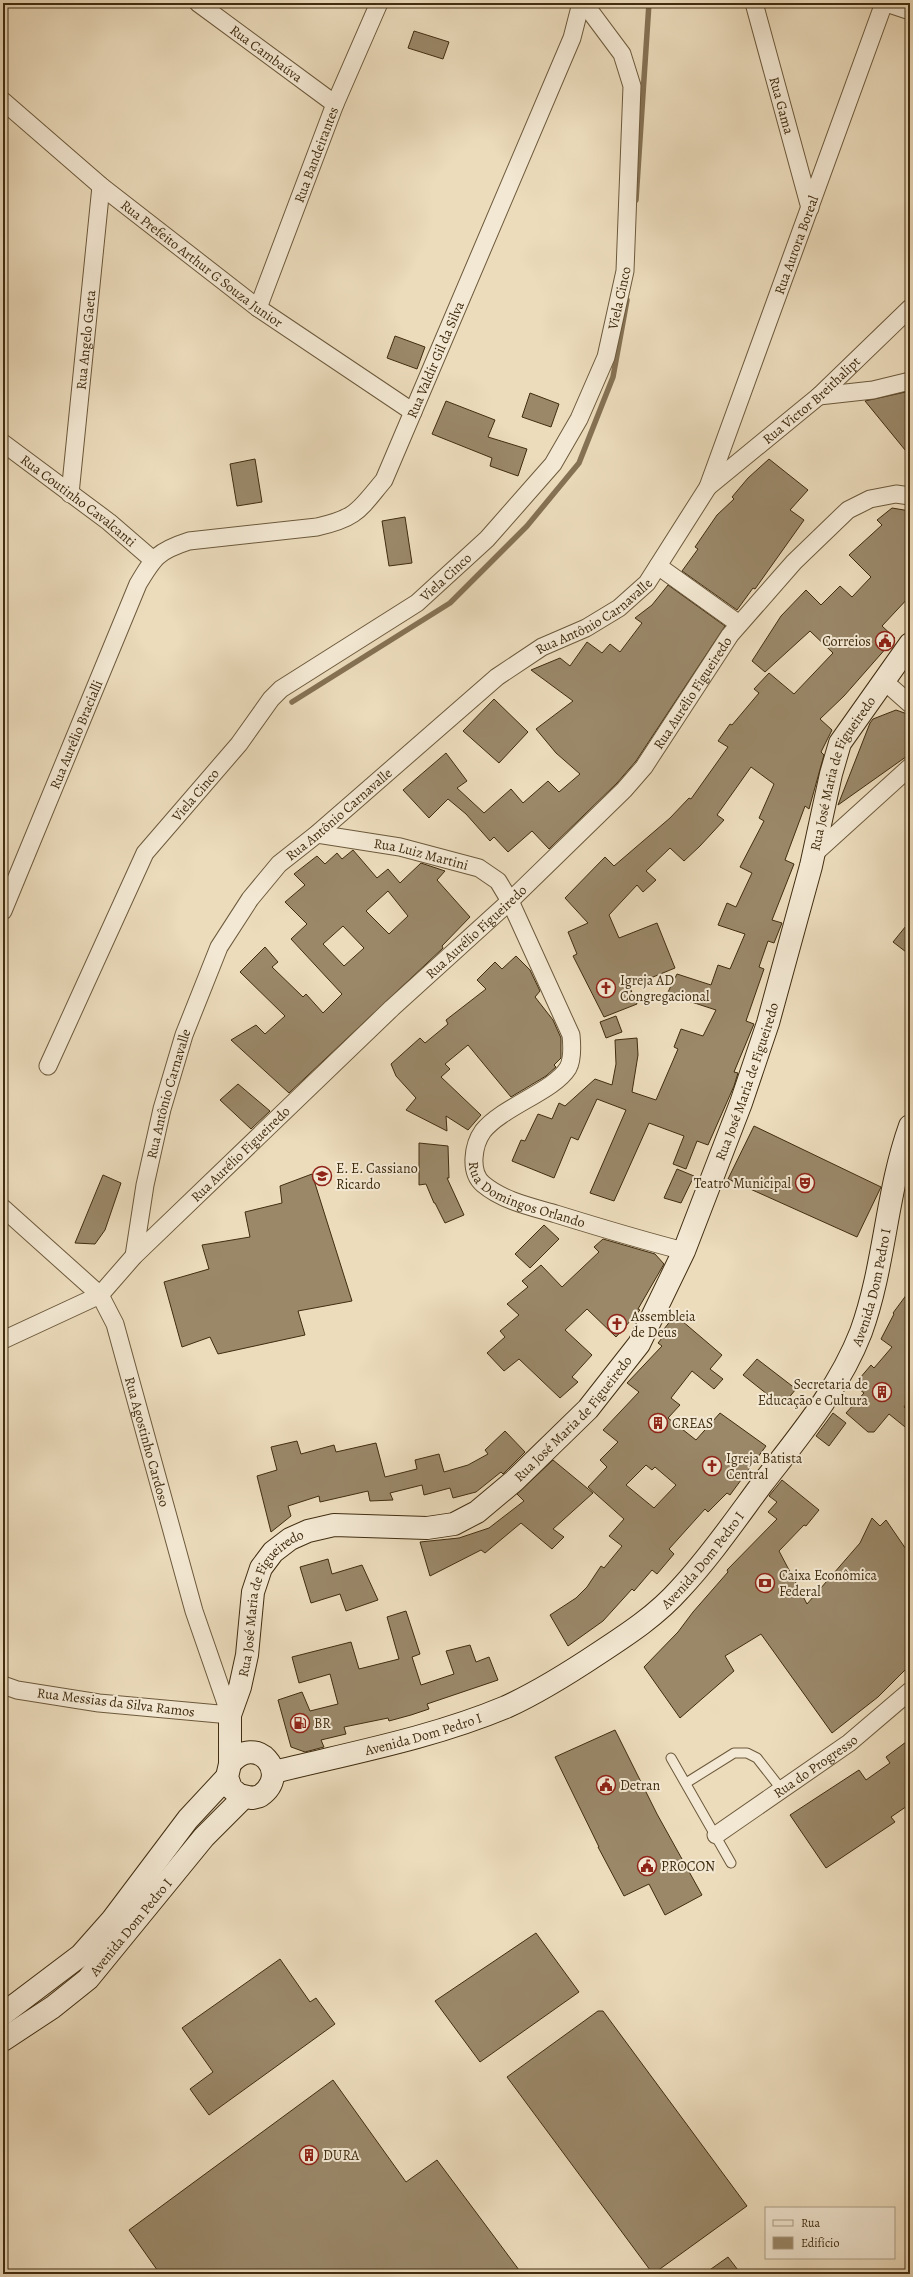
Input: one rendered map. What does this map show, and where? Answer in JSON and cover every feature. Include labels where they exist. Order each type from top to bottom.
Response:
[{"type":"main road","name":"Rua José Maria de Figueiredo","points":[[228,1770],[230,1715],[240,1687],[247,1654],[252,1592],[261,1568],[273,1552],[290,1539],[308,1531],[334,1525],[427,1528],[454,1524],[477,1512],[514,1481],[588,1409],[639,1344],[684,1251],[741,1103],[768,1023],[814,854],[831,774],[840,743],[910,644]]},
{"type":"main road","name":"Avenida Dom Pedro I","points":[[274,1772],[456,1726],[507,1706],[552,1684],[607,1648],[651,1618],[681,1589],[819,1409],[846,1366],[861,1332],[870,1299],[901,1152],[910,1126]]},
{"type":"main road","points":[[230,1715],[259,1753],[269,1761],[274,1772],[271,1784],[267,1791],[260,1796],[244,1797],[234,1792],[228,1770],[239,1754],[246,1752],[259,1753]]},
{"type":"main road","name":"Avenida Dom Pedro I","points":[[3,2014],[81,1955],[112,1920],[188,1819],[228,1770]]},
{"type":"main road","name":"Avenida Dom Pedro I","points":[[3,2040],[53,2007],[88,1979],[204,1837],[244,1797]]},
{"type":"street","name":"Rua Cambaúva","points":[[198,3],[335,104]]},
{"type":"street","name":"Rua Bandeirantes","points":[[258,308],[335,104],[379,3]]},
{"type":"street","name":"Rua Valdir Gil da Silva","points":[[153,560],[169,547],[189,541],[317,527],[337,522],[354,515],[384,480],[572,38],[582,3]]},
{"type":"street","name":"Viela Cinco","points":[[48,1066],[145,853],[239,744],[271,699],[281,689],[417,603],[492,533],[553,464],[579,419],[606,357],[625,272],[632,86],[622,54],[582,3]]},
{"type":"street","name":"Rua Gama","points":[[754,3],[810,208]]},
{"type":"street","name":"Rua Aurora Boreal","points":[[708,487],[885,3]]},
{"type":"street","points":[[885,3],[910,12]]},
{"type":"street","name":"Rua Prefeito Arthur G Souza Junior","points":[[3,101],[101,186],[258,308],[413,412]]},
{"type":"street","name":"Rua Angelo Gaeta","points":[[70,494],[101,186]]},
{"type":"street","name":"Rua Victor Breithalipt","points":[[708,487],[819,396],[910,308]]},
{"type":"street","points":[[819,396],[873,390],[910,381]]},
{"type":"street","name":"Rua Coutinho Cavalcanti","points":[[3,443],[109,522],[153,560]]},
{"type":"street","name":"Rua Antônio Carnavalle","points":[[134,1256],[144,1185],[162,1109],[184,1034],[219,947],[250,899],[279,864],[317,834],[497,677],[542,647],[586,628],[619,608],[647,583],[708,487]]},
{"type":"street","name":"Rua Aurélio Figueiredo","points":[[3,1340],[100,1295],[134,1256],[392,1008],[510,901],[624,790],[644,767],[730,635],[794,562],[848,510],[870,499],[896,494],[910,496]]},
{"type":"street","name":"Rua Aurélio Bracialli","points":[[3,911],[138,584],[153,560]]},
{"type":"street","points":[[658,566],[739,624]]},
{"type":"street","points":[[884,681],[910,704]]},
{"type":"street","points":[[814,854],[910,767]]},
{"type":"street","name":"Rua Luiz Martini","points":[[317,834],[400,847],[479,868],[498,881],[510,901]]},
{"type":"street","name":"Rua Domingos Orlando","points":[[510,901],[571,1035],[571,1058],[568,1068],[559,1077],[501,1116],[483,1131],[476,1147],[474,1162],[476,1175],[483,1184],[511,1200],[644,1241],[684,1251]]},
{"type":"street","name":"Rua Agostinho Cardoso","points":[[3,1208],[100,1295],[117,1331],[194,1610],[230,1715]]},
{"type":"street","name":"Rua Messias da Silva Ramos","points":[[3,1685],[17,1690],[99,1703],[230,1715]]},
{"type":"street","name":"Rua do Progresso","points":[[716,1835],[849,1743],[910,1691]]},
{"type":"lane","points":[[686,1783],[734,1753],[747,1753],[757,1758],[782,1790]]},
{"type":"lane","points":[[671,1758],[731,1863]]},
{"type":"building","points":[[414,31],[449,42],[443,59],[408,48]]},
{"type":"building","points":[[395,336],[425,347],[417,369],[387,358]]},
{"type":"building","points":[[910,391],[910,456],[865,401]]},
{"type":"building","points":[[530,393],[559,404],[551,427],[522,417]]},
{"type":"building","points":[[446,401],[495,420],[488,437],[527,449],[518,476],[490,466],[492,458],[432,434]]},
{"type":"building","points":[[255,459],[262,502],[237,506],[230,464]]},
{"type":"building","points":[[769,459],[808,490],[790,510],[804,520],[755,589],[753,588],[737,610],[682,571],[698,549],[695,547],[717,515],[734,499],[732,497],[748,478]]},
{"type":"building","points":[[892,508],[910,511],[910,596],[882,626],[895,638],[844,696],[820,719],[832,730],[821,752],[824,755],[809,809],[805,806],[785,860],[794,864],[772,920],[782,923],[774,943],[768,941],[759,967],[764,969],[746,1021],[754,1024],[734,1072],[738,1073],[734,1086],[708,1145],[697,1141],[686,1169],[673,1164],[684,1136],[649,1123],[614,1201],[590,1193],[626,1110],[597,1099],[578,1140],[571,1137],[554,1178],[512,1161],[521,1140],[525,1141],[538,1114],[552,1119],[559,1103],[565,1106],[595,1079],[612,1085],[616,1064],[615,1040],[637,1038],[638,1055],[632,1092],[656,1100],[678,1049],[674,1047],[681,1029],[703,1036],[716,1010],[667,994],[677,974],[711,985],[718,965],[730,969],[745,934],[718,925],[727,903],[736,907],[752,873],[740,867],[764,821],[759,818],[774,784],[751,767],[717,815],[724,820],[700,846],[684,861],[670,848],[646,871],[656,880],[643,892],[637,885],[609,915],[619,938],[657,923],[675,968],[636,984],[627,981],[637,1004],[604,1017],[573,956],[577,954],[568,932],[588,923],[565,898],[605,857],[614,866],[670,818],[689,798],[691,799],[728,747],[718,741],[730,724],[732,725],[759,693],[754,689],[769,673],[794,694],[833,653],[810,631],[765,672],[752,661],[781,616],[806,590],[821,605],[840,586],[852,597],[871,577],[849,555],[882,525],[877,520]]},
{"type":"building","points":[[405,517],[412,563],[389,566],[382,521]]},
{"type":"building","points":[[668,585],[725,626],[636,761],[617,783],[549,849],[532,831],[508,852],[494,837],[490,841],[466,814],[448,799],[429,818],[403,790],[446,753],[467,781],[457,788],[484,813],[511,789],[523,803],[548,781],[559,792],[580,774],[556,753],[536,729],[573,701],[531,670],[560,658],[570,666],[587,642],[602,653],[610,644],[620,652],[642,623],[635,618],[652,605]]},
{"type":"building","points":[[494,699],[528,732],[499,763],[463,731]]},
{"type":"building","points":[[896,710],[910,715],[910,754],[838,805],[870,723],[873,719]]},
{"type":"building","points":[[353,850],[377,878],[388,869],[400,883],[421,863],[445,871],[437,880],[470,917],[442,946],[443,948],[289,1093],[231,1040],[256,1025],[265,1034],[285,1016],[240,972],[265,947],[278,962],[272,967],[303,997],[306,994],[323,1013],[342,994],[291,939],[307,924],[285,902],[305,885],[294,874],[317,856],[325,864],[337,853],[342,859]],"holes":[[[388,891],[408,916],[389,934],[366,911]],[[343,926],[364,948],[344,966],[323,944]]]},
{"type":"building","points":[[910,921],[910,955],[893,942]]},
{"type":"building","points":[[516,956],[530,970],[540,991],[535,997],[553,1020],[561,1038],[561,1058],[554,1065],[556,1067],[546,1076],[511,1097],[468,1045],[445,1064],[450,1069],[441,1077],[481,1115],[468,1130],[446,1116],[447,1131],[406,1110],[416,1098],[396,1076],[391,1064],[420,1038],[425,1043],[448,1024],[446,1020],[486,989],[477,980],[495,962],[502,969]]},
{"type":"building","points":[[616,1016],[622,1032],[606,1038],[600,1022]]},
{"type":"building","points":[[238,1084],[270,1111],[251,1129],[220,1100]]},
{"type":"building","name":"Teatro Municipal","points":[[754,1126],[881,1187],[857,1237],[728,1179]]},
{"type":"building","points":[[419,1143],[448,1146],[449,1178],[447,1178],[464,1215],[445,1223],[426,1184],[419,1185]]},
{"type":"building","points":[[677,1169],[694,1176],[681,1203],[664,1198]]},
{"type":"building","points":[[312,1174],[352,1301],[298,1311],[305,1335],[218,1354],[210,1337],[182,1347],[164,1282],[209,1269],[202,1245],[250,1237],[245,1212],[282,1203],[280,1186]]},
{"type":"building","points":[[103,1175],[121,1183],[105,1230],[95,1244],[75,1243]]},
{"type":"building","points":[[544,1225],[559,1239],[530,1268],[515,1254]]},
{"type":"building","points":[[603,1239],[655,1254],[664,1264],[638,1309],[640,1310],[616,1337],[587,1309],[565,1330],[592,1355],[572,1377],[578,1382],[560,1398],[519,1359],[504,1371],[487,1353],[505,1337],[500,1331],[519,1315],[507,1304],[528,1287],[522,1281],[541,1265],[562,1287],[599,1252],[594,1247]]},
{"type":"building","points":[[910,1290],[910,1398],[904,1407],[910,1413],[910,1431],[889,1414],[874,1432],[868,1432],[846,1413],[864,1393],[854,1385],[871,1365],[874,1368],[892,1347],[881,1339],[894,1314],[893,1313]]},
{"type":"building","points":[[675,1315],[722,1355],[710,1369],[723,1379],[714,1389],[692,1371],[671,1398],[680,1405],[668,1418],[696,1440],[720,1413],[766,1446],[730,1495],[727,1493],[708,1512],[705,1509],[669,1549],[674,1554],[657,1574],[652,1570],[634,1591],[632,1589],[603,1621],[568,1646],[550,1615],[576,1598],[587,1587],[601,1566],[604,1568],[622,1546],[609,1536],[624,1519],[588,1487],[607,1467],[600,1460],[618,1442],[603,1430],[639,1392],[627,1383],[662,1346],[658,1343],[667,1332],[664,1329]],"holes":[[[646,1465],[652,1470],[655,1467],[676,1485],[654,1508],[626,1485]]]},
{"type":"building","points":[[757,1359],[796,1389],[782,1406],[743,1375]]},
{"type":"building","points":[[833,1413],[846,1423],[829,1446],[816,1436]]},
{"type":"building","points":[[505,1431],[525,1452],[503,1474],[501,1472],[476,1492],[453,1498],[450,1488],[424,1495],[422,1485],[390,1493],[393,1500],[370,1501],[368,1491],[320,1502],[319,1496],[288,1506],[291,1516],[271,1532],[257,1476],[277,1470],[271,1447],[297,1441],[301,1454],[334,1445],[336,1452],[376,1443],[385,1477],[417,1469],[415,1460],[439,1454],[444,1472],[468,1465],[488,1454],[485,1450]]},
{"type":"building","points":[[553,1460],[593,1493],[553,1529],[564,1537],[552,1549],[521,1523],[485,1553],[481,1550],[430,1576],[420,1542],[459,1538],[489,1528],[524,1501],[517,1494]]},
{"type":"building","points":[[782,1480],[819,1510],[806,1526],[804,1525],[779,1551],[807,1604],[860,1543],[872,1518],[880,1526],[886,1520],[910,1555],[910,1665],[878,1697],[832,1733],[761,1634],[725,1656],[734,1671],[680,1718],[644,1667],[678,1632],[693,1612],[728,1572],[727,1570],[777,1519],[768,1512],[777,1502],[769,1496]]},
{"type":"building","points":[[328,1559],[332,1574],[362,1565],[378,1600],[346,1611],[340,1594],[311,1603],[300,1567]]},
{"type":"building","points":[[406,1611],[420,1654],[412,1657],[421,1685],[454,1674],[446,1651],[470,1645],[476,1662],[489,1657],[498,1680],[427,1704],[429,1709],[411,1715],[389,1721],[388,1718],[344,1727],[346,1734],[321,1740],[324,1747],[305,1752],[291,1747],[278,1700],[302,1692],[310,1711],[338,1704],[330,1674],[299,1683],[292,1657],[351,1642],[359,1669],[399,1659],[387,1617]]},
{"type":"building","points":[[615,1730],[657,1814],[702,1895],[665,1915],[649,1884],[624,1896],[598,1847],[555,1757]]},
{"type":"building","points":[[910,1739],[910,1804],[891,1817],[895,1822],[826,1868],[790,1815],[859,1770],[866,1780],[890,1763],[886,1757]]},
{"type":"building","points":[[536,1933],[579,1992],[480,2062],[435,2001]]},
{"type":"building","points":[[280,1959],[310,2002],[316,1998],[335,2024],[209,2115],[190,2089],[213,2072],[182,2028]]},
{"type":"building","points":[[598,2011],[603,2011],[747,2206],[653,2274],[507,2077]]},
{"type":"building","name":"DURA","points":[[333,2080],[406,2182],[437,2160],[522,2274],[160,2274],[129,2230]]},
{"type":"building","points":[[728,2257],[741,2274],[704,2274]]},
{"type":"waterway","points":[[636,200],[649,3]]},
{"type":"waterway","points":[[292,702],[450,603],[527,526],[579,463],[613,377],[627,300]]},
{"type":"place","name":"Correios","points":[[885,641]]},
{"type":"place","name":"Igreja AD Congregacional","points":[[606,988]]},
{"type":"place","name":"E. E. Cassiano Ricardo","points":[[322,1176]]},
{"type":"place","name":"Teatro Municipal","points":[[805,1183]]},
{"type":"place","name":"Assembleia de Deus","points":[[617,1324]]},
{"type":"place","name":"Secretaria de Educação e Cultura","points":[[882,1392]]},
{"type":"place","name":"CREAS","points":[[658,1423]]},
{"type":"place","name":"Igreja Batista Central","points":[[712,1466]]},
{"type":"place","name":"Caixa Econômica Federal","points":[[765,1583]]},
{"type":"place","name":"BR","points":[[300,1723]]},
{"type":"place","name":"Detran","points":[[606,1785]]},
{"type":"place","name":"PROCON","points":[[647,1866]]},
{"type":"place","name":"DURA","points":[[309,2155]]}]
